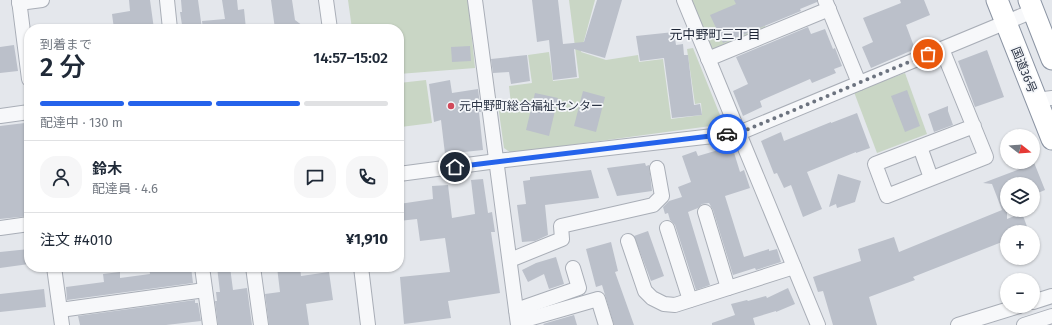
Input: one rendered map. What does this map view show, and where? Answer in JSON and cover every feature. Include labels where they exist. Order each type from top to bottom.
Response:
[{"type":"highway","name":"国道36号","points":[[997,0],[1006,22],[1044,99],[1052,139]]},
{"type":"highway","points":[[1031,5],[1052,59]]},
{"type":"street","points":[[24,40],[19,2],[42,0]]},
{"type":"street","points":[[167,0],[169,24]]},
{"type":"street","points":[[326,0],[329,24]]},
{"type":"street","points":[[475,0],[517,319]]},
{"type":"street","points":[[684,0],[818,325]]},
{"type":"street","points":[[708,59],[827,5],[860,83]]},
{"type":"street","points":[[404,173],[496,161],[739,133],[1006,22],[1031,5]]},
{"type":"street","points":[[942,49],[974,126],[986,157],[887,196],[875,164],[974,126]]},
{"type":"street","points":[[0,116],[24,113]]},
{"type":"street","points":[[920,147],[931,178]]},
{"type":"street","points":[[510,260],[562,239],[561,226],[652,205],[662,196],[658,168]]},
{"type":"street","points":[[705,212],[728,288]]},
{"type":"street","points":[[0,228],[24,225]]},
{"type":"street","points":[[667,228],[690,300]]},
{"type":"street","points":[[628,241],[645,291],[652,298],[664,304],[675,305],[794,266]]},
{"type":"street","points":[[517,319],[579,288],[573,268]]},
{"type":"street","points":[[55,272],[62,325]]},
{"type":"street","points":[[203,272],[210,325]]},
{"type":"street","points":[[254,272],[261,325]]},
{"type":"street","points":[[362,272],[368,325]]},
{"type":"street","points":[[60,310],[206,290]]},
{"type":"street","points":[[1040,300],[1052,296]]},
{"type":"street","points":[[517,319],[598,298],[606,325]]},
{"type":"street","points":[[958,325],[1000,312]]},
{"type":"street","points":[[1024,325],[1052,316]]},
{"type":"green space","points":[[348,0],[468,0],[475,68],[404,74],[404,24],[351,24]]},
{"type":"green space","points":[[569,0],[595,0],[581,52],[606,60],[638,55],[639,62],[663,59],[671,119],[702,115],[701,103],[695,104],[687,49],[693,48],[720,115],[718,125],[511,153],[504,148],[498,105],[511,104],[509,86],[532,83],[528,55],[549,52],[553,81],[579,78]]},
{"type":"green space","points":[[690,0],[754,0],[767,31],[712,54]]},
{"type":"green space","points":[[905,73],[927,134],[877,153],[854,92]]},
{"type":"green space","points":[[426,80],[432,123],[404,127],[404,82]]},
{"type":"building","points":[[129,0],[150,0],[153,24],[113,24],[112,14],[130,11]]},
{"type":"building","points":[[181,0],[198,0],[201,24],[182,24],[180,12],[182,12]]},
{"type":"building","points":[[222,0],[237,0],[238,10],[244,9],[246,24],[202,24],[202,21],[225,19]]},
{"type":"building","points":[[271,0],[292,0],[295,20],[300,24],[274,24]]},
{"type":"building","points":[[532,0],[558,0],[563,44],[584,42],[597,0],[622,0],[605,58],[574,49],[577,77],[553,80],[549,40],[537,42]]},
{"type":"building","points":[[734,0],[817,0],[817,2],[800,9],[801,11],[723,43],[710,15],[736,4]]},
{"type":"building","points":[[900,0],[924,0],[930,15],[906,25],[915,49],[871,68],[862,47],[873,42],[863,18],[901,3]]},
{"type":"building","points":[[808,27],[811,34],[825,29],[842,66],[834,69],[836,73],[812,83],[810,79],[760,101],[762,107],[743,116],[733,91],[748,84],[736,57]]},
{"type":"building","points":[[674,32],[676,45],[683,44],[684,55],[688,55],[694,105],[700,104],[702,115],[672,118],[664,58],[640,61],[636,36]]},
{"type":"building","points":[[14,45],[18,71],[0,73],[0,47]]},
{"type":"building","points":[[470,46],[471,61],[452,62],[451,47]]},
{"type":"building","points":[[987,50],[1004,97],[975,107],[958,61]]},
{"type":"building","points":[[527,55],[530,81],[511,84],[509,72],[493,73],[491,59]]},
{"type":"building","points":[[450,80],[452,93],[478,89],[483,150],[445,154],[441,120],[434,122],[429,84]]},
{"type":"building","points":[[907,90],[920,126],[905,132],[891,96]]},
{"type":"building","points":[[583,91],[605,97],[596,132],[574,126]]},
{"type":"building","points":[[535,93],[558,98],[549,136],[526,130]]},
{"type":"building","points":[[948,106],[948,111],[953,125],[934,132],[928,114]]},
{"type":"building","points":[[857,113],[870,148],[856,152],[807,172],[822,209],[803,217],[791,185],[784,188],[777,173],[774,174],[761,141],[781,132],[784,141]]},
{"type":"building","points":[[24,123],[24,217],[0,219],[0,126]]},
{"type":"building","points":[[732,146],[740,172],[744,170],[750,188],[725,196],[744,257],[769,249],[769,251],[777,249],[781,262],[733,275],[713,210],[709,203],[702,204],[698,208],[688,212],[710,285],[696,290],[675,225],[670,220],[668,213],[665,214],[663,207],[669,201],[682,197],[678,187],[691,182],[682,156],[696,151],[698,156]]},
{"type":"building","points":[[645,163],[646,166],[649,165],[652,191],[617,196],[607,168]]},
{"type":"building","points":[[1020,169],[1037,169],[1040,177],[1000,177],[1000,205],[992,184],[983,183]]},
{"type":"building","points":[[591,170],[599,198],[545,205],[548,235],[535,241],[522,242],[517,205],[526,204],[523,181],[530,180],[530,177]]},
{"type":"building","points":[[838,174],[861,181],[855,202],[837,208],[836,204],[829,207]]},
{"type":"building","points":[[1040,178],[1045,190],[1040,192]]},
{"type":"building","points":[[483,179],[488,213],[492,212],[495,232],[491,232],[500,293],[448,301],[451,318],[404,324],[400,277],[450,272],[445,238],[420,241],[417,219],[404,220],[404,203],[433,199],[432,186],[448,185],[452,218],[475,214],[471,180]]},
{"type":"building","points":[[1000,211],[1000,217],[1007,217],[1007,219],[1012,217],[1023,217],[1026,225],[1000,225],[1000,243],[913,277],[915,280],[869,297],[877,325],[833,325],[823,291],[818,292],[813,277],[861,261],[858,249],[894,237],[899,252]]},
{"type":"building","points":[[648,231],[664,276],[651,281],[634,236]]},
{"type":"building","points":[[611,242],[618,271],[615,272],[634,325],[614,325],[602,285],[596,287],[586,249]]},
{"type":"building","points":[[24,250],[24,265],[0,268],[0,252]]},
{"type":"building","points":[[556,257],[564,284],[549,289],[544,274],[528,282],[522,270],[536,263]]},
{"type":"building","points":[[120,272],[120,278],[150,274],[150,272],[192,272],[193,283],[67,300],[66,287],[104,282],[103,274]]},
{"type":"building","points":[[218,272],[231,272],[233,290],[247,288],[252,325],[218,325],[215,301],[217,301],[216,292],[220,292]]},
{"type":"building","points":[[278,272],[301,272],[301,276],[329,272],[333,300],[306,304],[309,325],[269,325],[265,294],[280,292]]},
{"type":"building","points":[[788,288],[795,304],[776,312],[753,318],[755,325],[712,325],[712,323],[735,315],[731,304],[766,296],[767,298]]},
{"type":"building","points":[[44,289],[46,307],[0,312],[0,294]]},
{"type":"building","points":[[195,300],[195,303],[198,303],[201,321],[166,325],[80,325],[78,316]]},
{"type":"building","points":[[574,315],[577,325],[543,324]]},
{"type":"way so far","points":[[727,134],[739,133],[928,54]]},
{"type":"place","name":"元中野町総合福祉センター","points":[[451,106]]},
{"type":"district","name":"元中野町三丁目","points":[[715,34]]},
{"type":"route","points":[[455,167],[727,134]]}]
